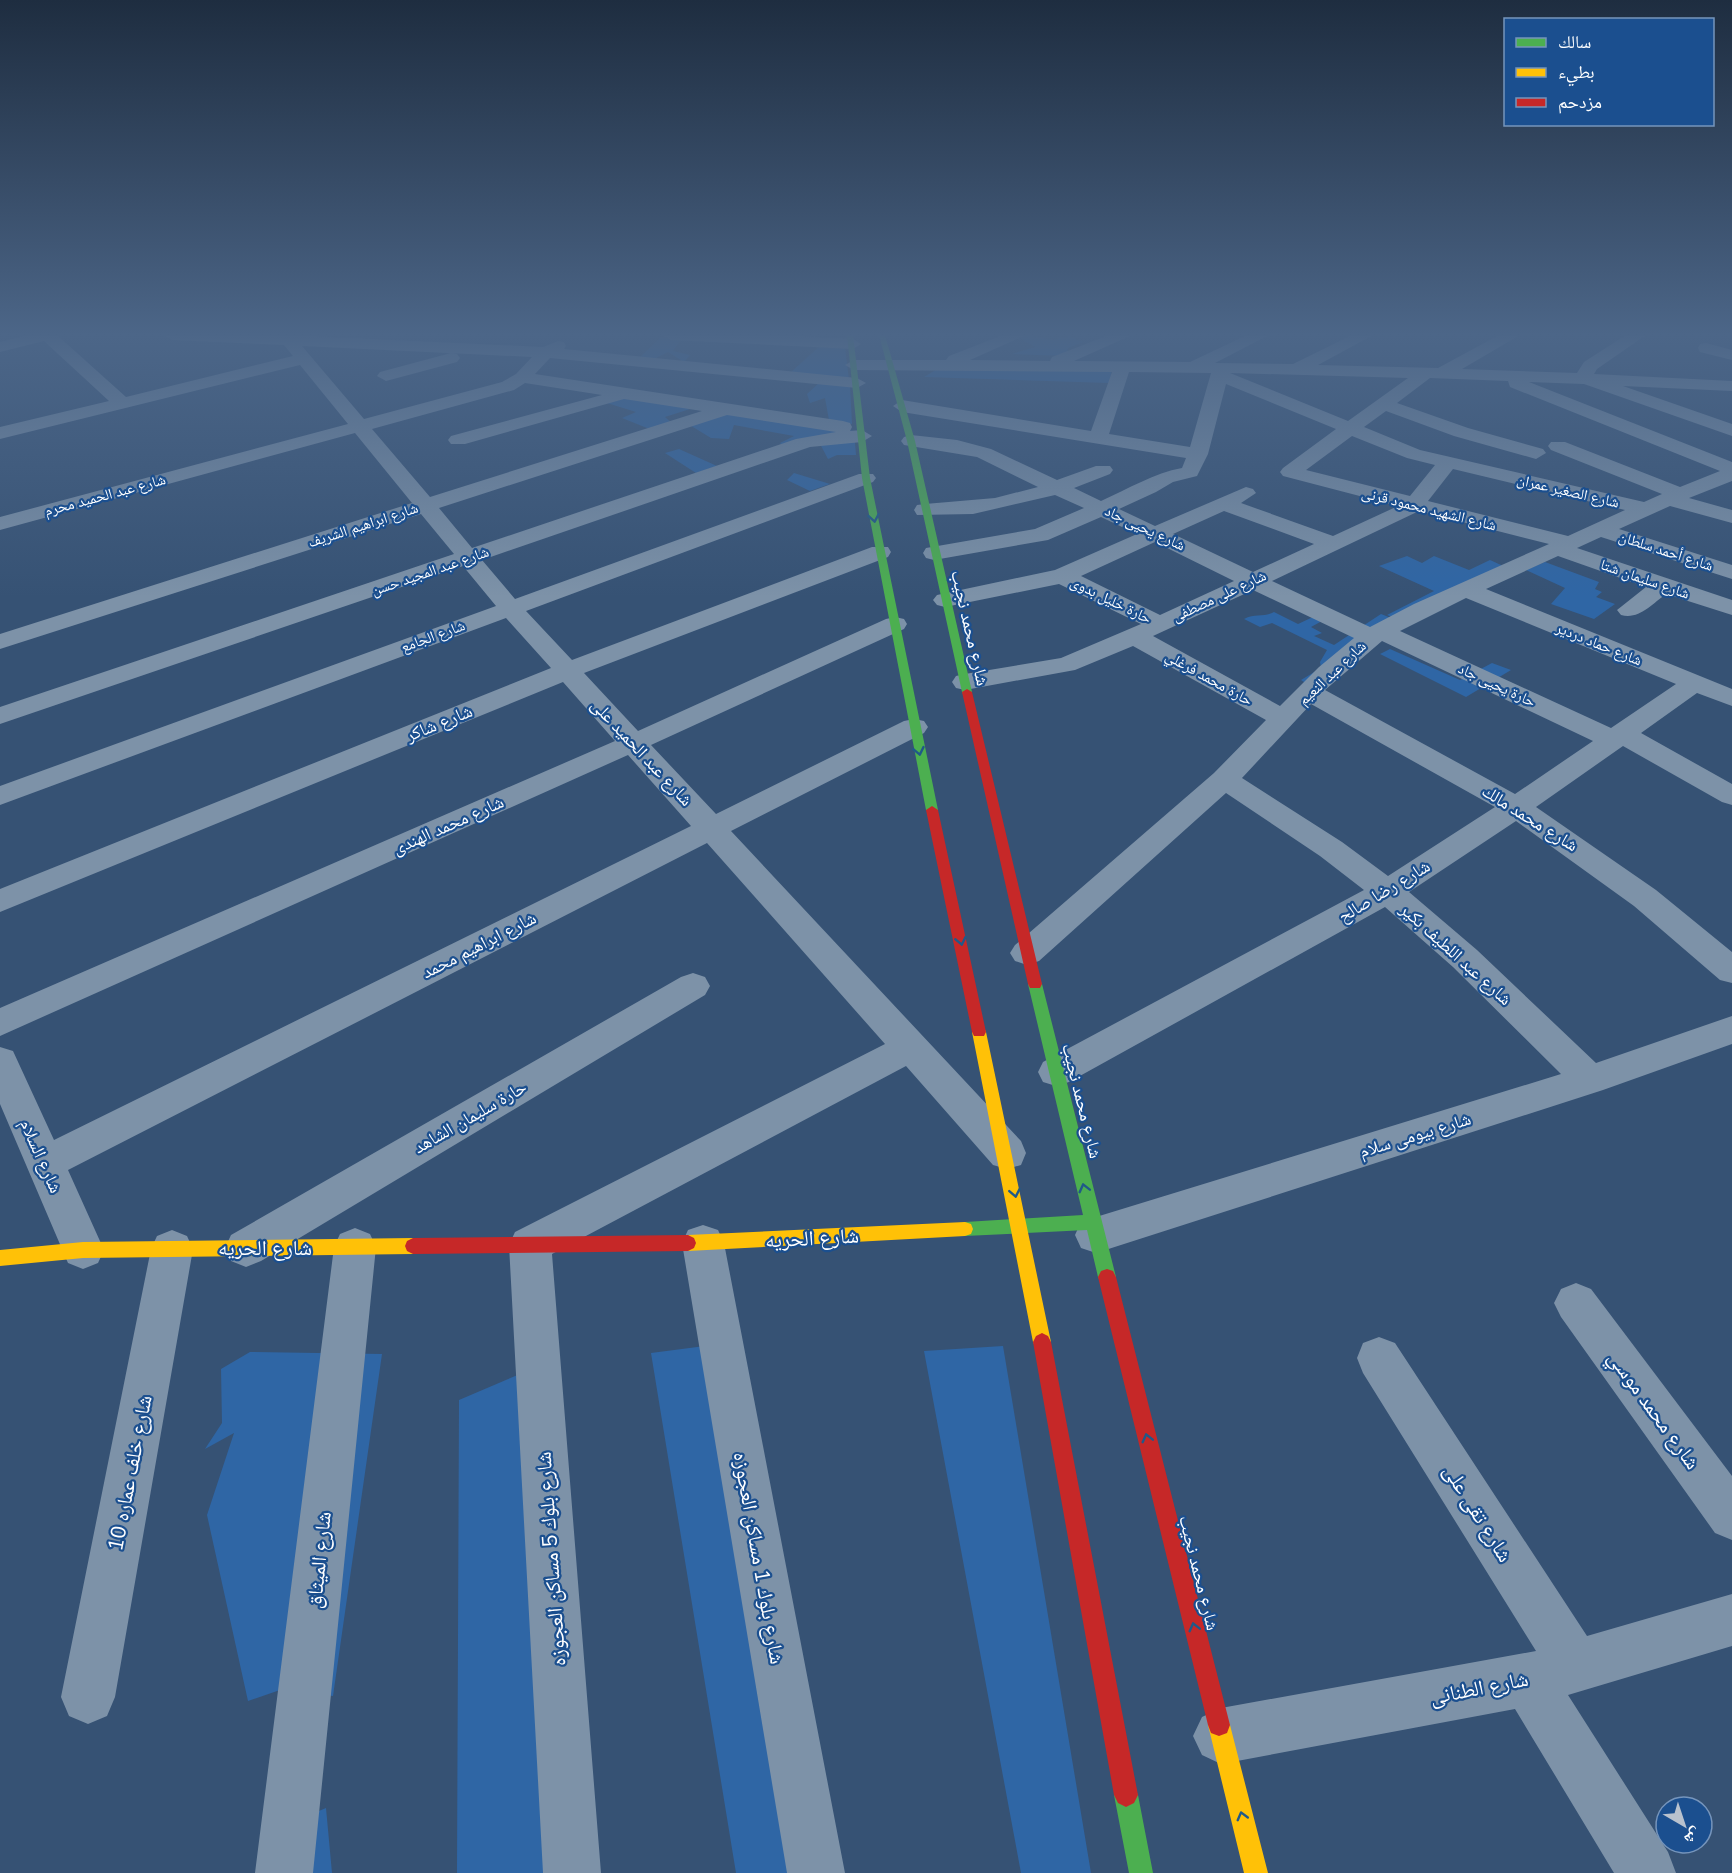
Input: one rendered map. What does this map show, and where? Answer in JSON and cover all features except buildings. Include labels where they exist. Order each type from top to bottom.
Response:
[{"type":"main road","points":[[861,422],[866,478],[880,552],[914,726],[1022,1227],[1141,1873]]},
{"type":"main road","name":"شارع محمد نجيب","points":[[906,422],[934,553],[1027,953],[1256,1873]]},
{"type":"main road","name":"شارع الحريه","points":[[0,1257],[83,1250],[703,1243],[1022,1227],[1094,1228]]},
{"type":"street","points":[[0,433],[43,422]]},
{"type":"street","name":"شارع عبد الحميد على","points":[[356,422],[510,608],[1007,1153]]},
{"type":"street","name":"شارع عبد الحميد محرم","points":[[0,524],[377,422]]},
{"type":"street","points":[[458,440],[523,422]]},
{"type":"street","name":"شارع ابراهيم الشريف","points":[[0,642],[684,422]]},
{"type":"street","points":[[802,422],[862,433]]},
{"type":"street","points":[[999,422],[1198,454]]},
{"type":"street","points":[[1098,439],[1104,422]]},
{"type":"street","points":[[934,553],[1040,536],[1101,507],[1149,488],[1166,477],[1190,472],[1198,454],[1206,422]]},
{"type":"street","name":"شارع الصغير عمران","points":[[1337,422],[1414,454],[1538,483],[1665,501]]},
{"type":"street","points":[[1350,428],[1358,422]]},
{"type":"street","points":[[1435,422],[1536,453]]},
{"type":"street","points":[[1450,428],[1464,422]]},
{"type":"street","points":[[1611,422],[1731,474]]},
{"type":"street","points":[[1710,422],[1732,430]]},
{"type":"street","name":"شارع الشهيد محمود قرنى","points":[[1350,428],[1290,472],[1304,478],[1509,529],[1564,546]]},
{"type":"street","name":"شارع عبد المجيد حسن","points":[[0,716],[803,443],[862,433]]},
{"type":"street","name":"شارع يحيى جاد","points":[[911,441],[971,449],[1059,487],[1376,634]]},
{"type":"street","points":[[1558,446],[1665,501],[1732,518]]},
{"type":"street","name":"شارع على مصطفى","points":[[965,682],[1066,664],[1134,636],[1413,506],[1448,462]]},
{"type":"street","points":[[925,510],[994,506],[1018,501],[1103,470]]},
{"type":"street","name":"شارع عبد النعيم","points":[[1027,953],[1224,779],[1348,654],[1376,634],[1422,609],[1731,474]]},
{"type":"street","name":"شارع الجامع","points":[[0,796],[866,478]]},
{"type":"street","points":[[1509,529],[1538,483]]},
{"type":"street","points":[[945,600],[1062,576],[1246,493]]},
{"type":"street","points":[[1222,504],[1332,543]]},
{"type":"street","name":"شارع أحمد سلطان","points":[[1601,530],[1732,572]]},
{"type":"street","name":"شارع سليمان شتا","points":[[1564,546],[1663,585],[1732,608]]},
{"type":"street","name":"شارع شاكر","points":[[0,901],[567,671],[880,552]]},
{"type":"street","name":"حارة خليل بدوى","points":[[1062,576],[1160,624]]},
{"type":"street","points":[[1629,610],[1663,585]]},
{"type":"street","name":"شارع حماد دردير","points":[[1467,590],[1732,698]]},
{"type":"street","name":"شارع محمد الهندى","points":[[0,1023],[633,743],[895,624]]},
{"type":"street","name":"حارة يحيى جاد","points":[[1376,634],[1618,737],[1732,796]]},
{"type":"street","name":"حارة محمد فرغلي","points":[[1134,636],[1283,719]]},
{"type":"street","name":"شارع رضا صالح","points":[[1056,1071],[1386,892],[1516,807],[1695,683]]},
{"type":"street","name":"شارع محمد مالك","points":[[1310,693],[1516,807],[1645,898],[1732,971]]},
{"type":"street","name":"شارع ابراهيم محمد","points":[[45,1164],[914,726]]},
{"type":"street","name":"شارع عبد اللطيف بكير","points":[[1224,779],[1332,850],[1386,892],[1510,1002],[1590,1080]]},
{"type":"street","name":"حارة سليمان الشاهد","points":[[246,1248],[693,986]]},
{"type":"street","name":"شارع بيومى سلام","points":[[1094,1228],[1726,1040]]},
{"type":"street","name":"شارع الحريه","points":[[530,1245],[911,1047]]},
{"type":"street","name":"شارع السلام","points":[[0,1061],[83,1250]]},
{"type":"street","name":"شارع بلوك 1 مساكن العجوزه","points":[[703,1243],[816,1873]]},
{"type":"street","name":"شارع بلوك 5 مساكن العجوزه","points":[[530,1245],[572,1873]]},
{"type":"street","name":"شارع الميثاق","points":[[284,1873],[355,1247]]},
{"type":"street","name":"شارع خلف عماره 10","points":[[88,1697],[172,1249]]},
{"type":"street","name":"شارع محمد موسي","points":[[1576,1303],[1732,1516]]},
{"type":"street","name":"شارع تقى على","points":[[1379,1358],[1552,1674],[1647,1873]]},
{"type":"street","name":"شارع الطنانى","points":[[1221,1736],[1552,1674],[1732,1620]]},
{"type":"shaded area","points":[[633,422],[673,424],[652,430]]},
{"type":"shaded area","points":[[797,422],[854,431],[856,455],[837,455],[828,459],[818,440],[783,446],[780,443],[794,436],[734,425],[729,439],[711,438],[688,424]]},
{"type":"shaded area","points":[[679,449],[717,466],[696,473],[665,453]]},
{"type":"shaded area","points":[[794,473],[830,484],[810,491],[787,480]]},
{"type":"shaded area","points":[[1407,556],[1422,563],[1434,556],[1469,570],[1490,560],[1512,570],[1405,622],[1387,615],[1434,591],[1379,566]]},
{"type":"shaded area","points":[[1545,562],[1599,582],[1595,589],[1602,592],[1596,597],[1615,604],[1594,619],[1551,604],[1565,588],[1526,570]]},
{"type":"shaded area","points":[[1274,612],[1298,624],[1313,617],[1322,621],[1311,627],[1322,633],[1314,636],[1334,645],[1381,614],[1404,623],[1316,690],[1301,680],[1321,668],[1320,662],[1327,650],[1272,623],[1260,627],[1244,619]]},
{"type":"shaded area","points":[[1390,649],[1460,680],[1492,663],[1511,670],[1466,697],[1380,654]]},
{"type":"shaded area","points":[[705,1346],[812,1873],[736,1873],[651,1353]]},
{"type":"shaded area","points":[[1003,1346],[1091,1873],[1021,1873],[924,1351]]},
{"type":"shaded area","points":[[250,1352],[382,1354],[333,1696],[280,1690],[248,1701],[207,1515],[234,1433],[205,1449],[222,1423],[221,1369]]},
{"type":"shaded area","points":[[520,1374],[551,1873],[457,1873],[459,1400]]},
{"type":"shaded area","points":[[326,1808],[332,1873],[283,1873],[290,1823]]},
{"type":"traffic: fast","points":[[860,422],[866,478],[932,810]]},
{"type":"traffic: fast","points":[[906,422],[967,692]]},
{"type":"traffic: fast","points":[[1035,984],[1107,1277]]},
{"type":"traffic: fast","points":[[965,1229],[1093,1222]]},
{"type":"traffic: fast","points":[[1126,1795],[1141,1873]]},
{"type":"traffic: slow","points":[[979,1032],[1042,1342]]},
{"type":"traffic: slow","points":[[688,1243],[965,1229]]},
{"type":"traffic: slow","points":[[0,1258],[83,1250],[413,1246]]},
{"type":"traffic: slow","points":[[1219,1725],[1256,1873]]},
{"type":"traffic: jam","points":[[967,692],[1035,984]]},
{"type":"traffic: jam","points":[[932,810],[979,1032]]},
{"type":"traffic: jam","points":[[413,1246],[688,1243]]},
{"type":"traffic: jam","points":[[1107,1277],[1219,1725]]},
{"type":"traffic: jam","points":[[1042,1342],[1126,1795]]}]
